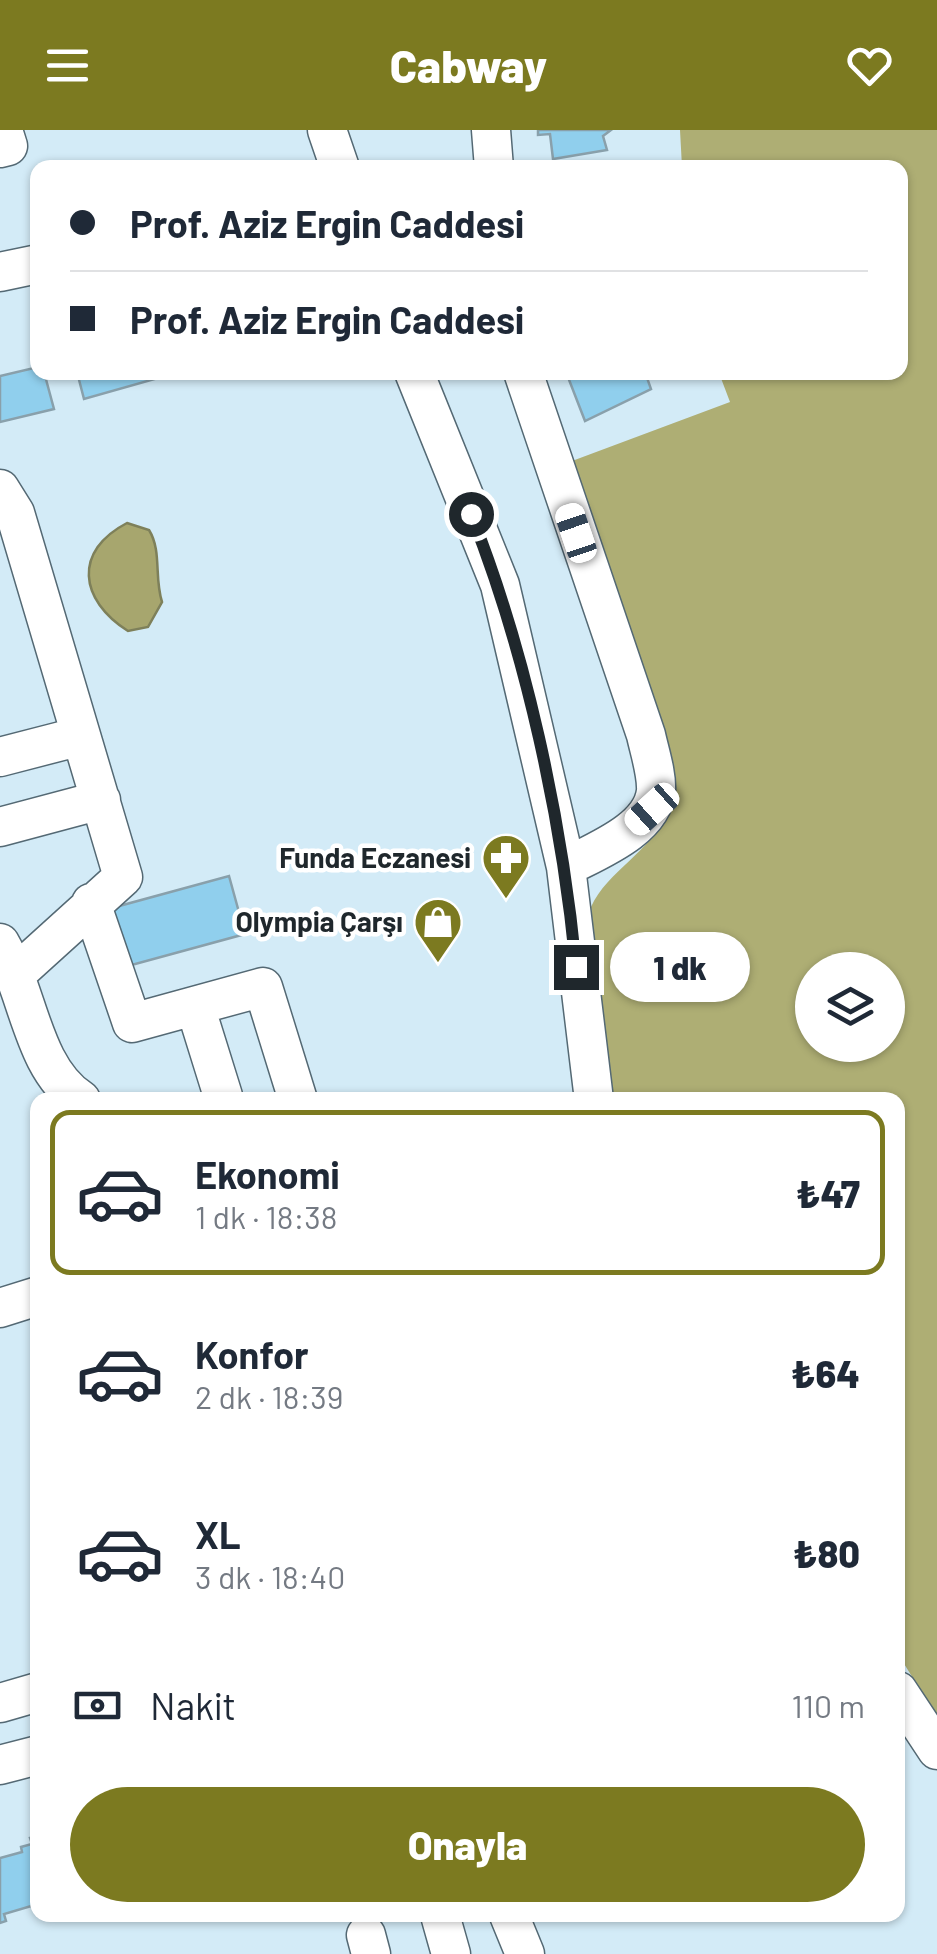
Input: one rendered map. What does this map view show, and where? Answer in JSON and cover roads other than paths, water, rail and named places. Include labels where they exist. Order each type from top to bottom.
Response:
[{"type":"street","points":[[0,148],[8,146],[4,130]]},
{"type":"street","points":[[328,130],[337,160]]},
{"type":"street","points":[[491,130],[493,160]]},
{"type":"street","points":[[0,272],[30,266]]},
{"type":"street","points":[[417,380],[500,585],[566,868],[593,1092]]},
{"type":"street","points":[[526,380],[646,735],[656,788],[652,809],[618,839],[566,868]]},
{"type":"street","points":[[0,489],[15,513],[123,876],[91,903],[9,958],[42,1049],[60,1086],[69,1092]]},
{"type":"street","points":[[0,757],[81,736]]},
{"type":"street","points":[[0,826],[100,800]]},
{"type":"street","points":[[91,903],[132,1024],[263,987],[296,1092]]},
{"type":"street","points":[[195,1006],[222,1092]]},
{"type":"street","points":[[0,1703],[30,1694]]},
{"type":"street","points":[[905,1702],[937,1750]]},
{"type":"street","points":[[442,1922],[450,1954]]},
{"type":"street","points":[[512,1922],[525,1954]]},
{"type":"place","name":"Funda Eczanesi","points":[[506,900]]},
{"type":"place","name":"Olympia Çarşı","points":[[438,964]]}]
